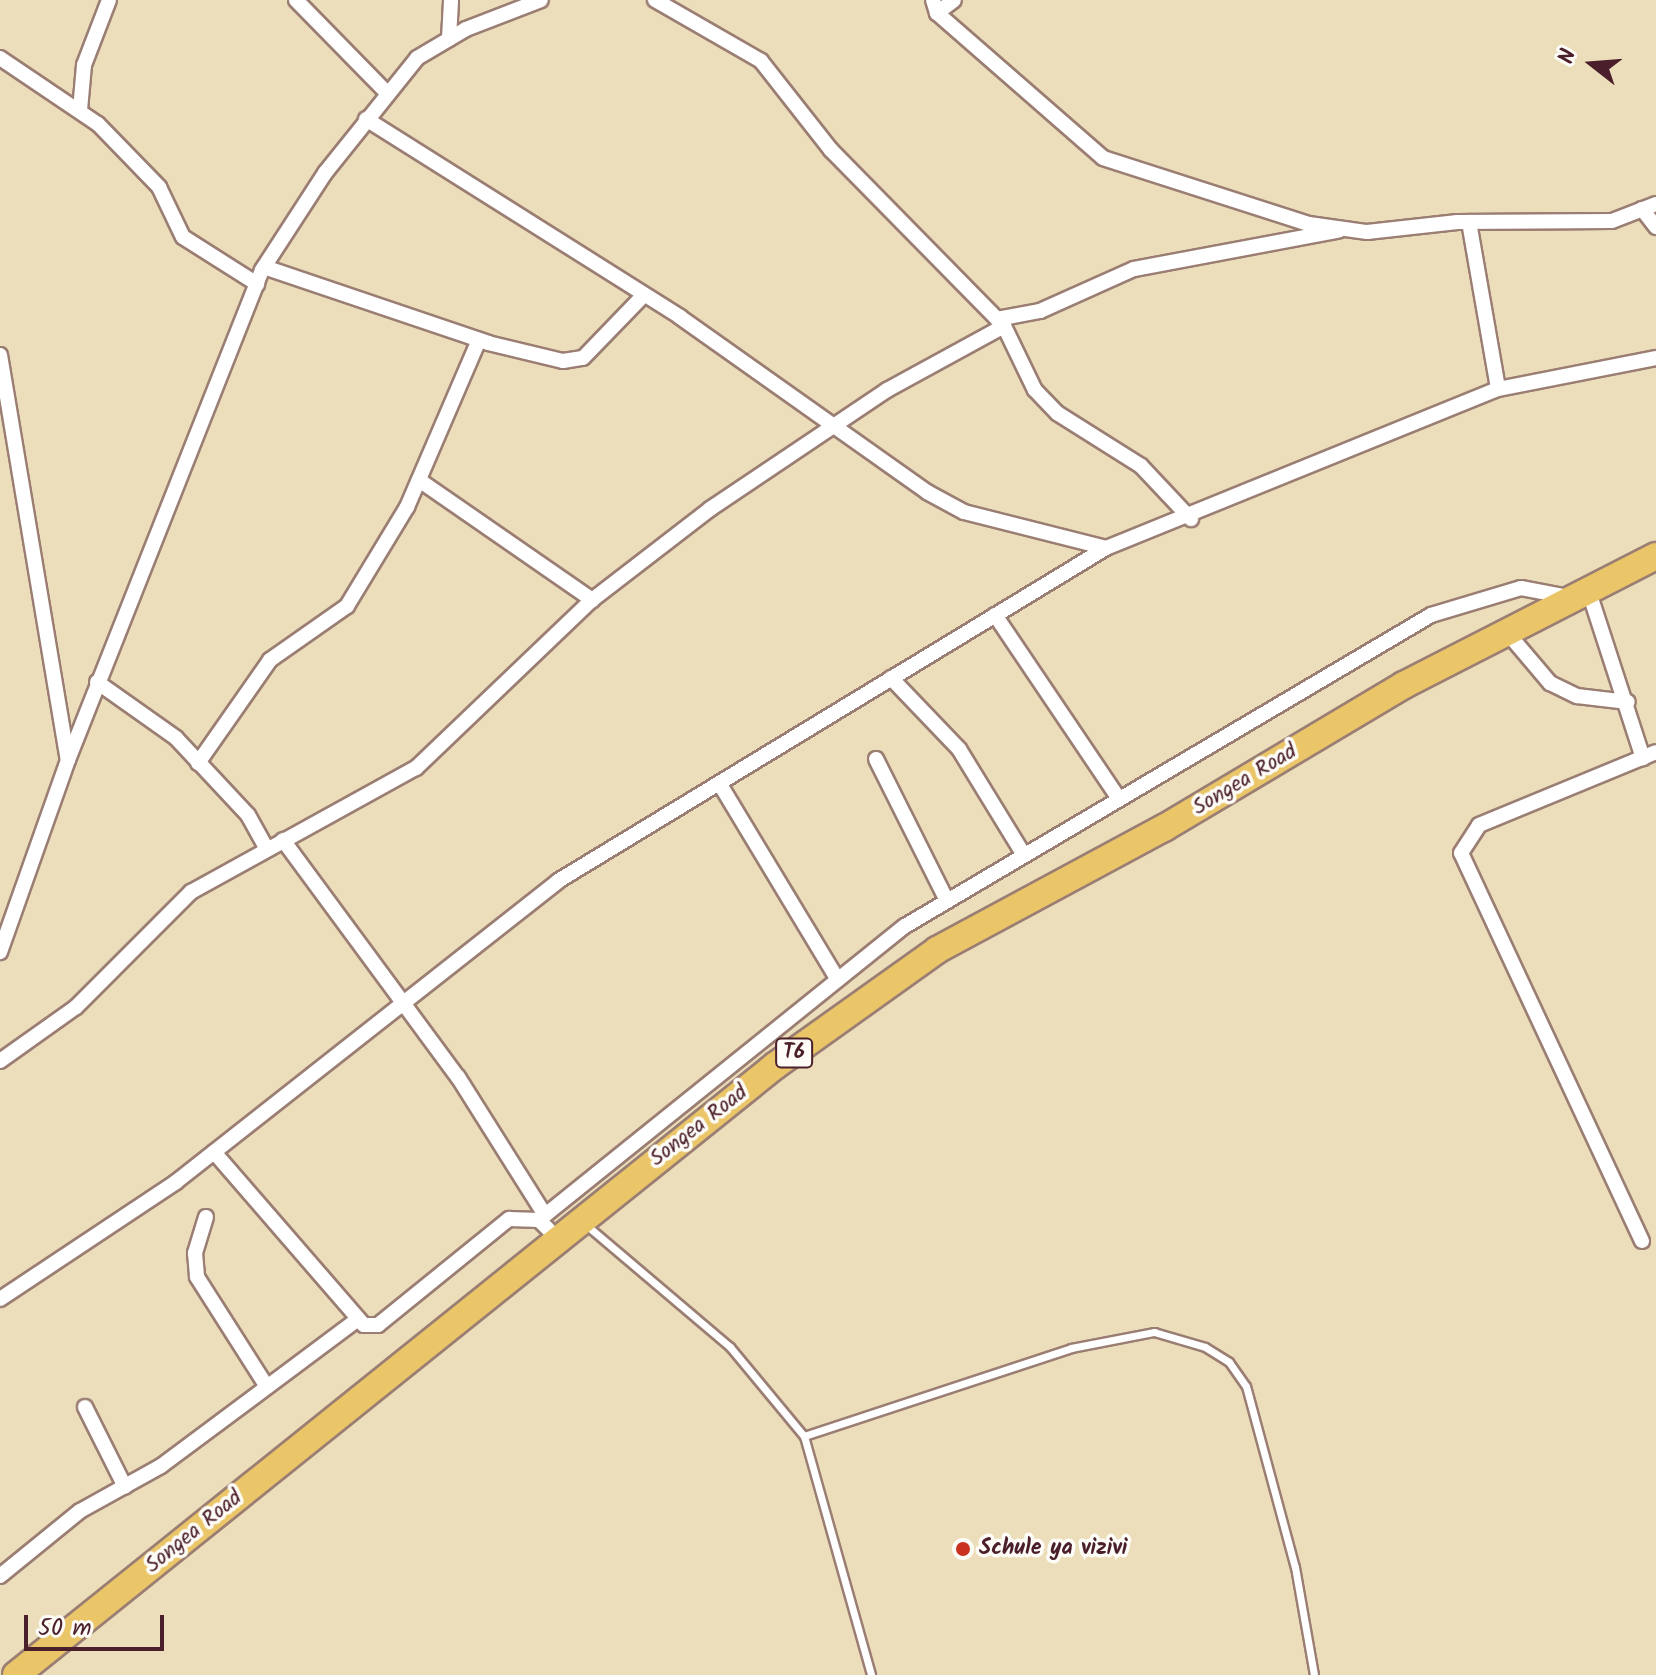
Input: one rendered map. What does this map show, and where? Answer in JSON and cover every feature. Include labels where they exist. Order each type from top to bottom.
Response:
[{"type":"highway","name":"Songea Road","points":[[16,1675],[547,1225],[580,1220],[937,950],[1505,630],[1656,556]]},
{"type":"street","points":[[80,110],[84,65],[109,0]]},
{"type":"street","points":[[449,39],[451,0]]},
{"type":"street","points":[[0,952],[97,682],[264,267],[366,119],[417,58],[449,39],[541,0]]},
{"type":"street","points":[[655,0],[761,61],[849,170],[1000,322],[1035,390],[1057,413],[1141,466],[1191,519]]},
{"type":"street","points":[[935,6],[954,0]]},
{"type":"street","points":[[304,3],[387,93]]},
{"type":"street","points":[[935,6],[1103,158],[1309,224],[1346,229]]},
{"type":"street","points":[[0,58],[80,110],[159,187],[183,237],[257,284]]},
{"type":"street","points":[[366,119],[642,297],[964,512],[1106,548]]},
{"type":"street","points":[[0,1061],[76,1007],[191,892],[266,848],[339,817],[416,768],[592,600],[833,426],[1000,322],[1040,311],[1134,269],[1346,229],[1469,222],[1612,221],[1649,206],[1656,227]]},
{"type":"street","points":[[1469,222],[1498,389]]},
{"type":"street","points":[[264,267],[539,358],[583,358],[642,297]]},
{"type":"street","points":[[198,763],[270,660],[347,606],[419,480],[479,340]]},
{"type":"street","points":[[0,355],[68,760]]},
{"type":"street","points":[[0,1299],[214,1152],[558,881],[721,786],[891,678],[1106,548],[1191,519],[1498,389],[1656,358]]},
{"type":"street","points":[[419,480],[592,600]]},
{"type":"street","points":[[214,1152],[358,1319],[378,1325],[509,1219],[547,1225],[837,978],[947,901],[1431,615],[1521,588],[1578,593],[1649,755],[1479,825],[1461,853],[1642,1241]]},
{"type":"street","points":[[995,615],[1119,799]]},
{"type":"street","points":[[1505,630],[1550,683],[1577,696],[1628,702]]},
{"type":"street","points":[[891,678],[959,749],[1024,855]]},
{"type":"street","points":[[97,682],[176,738],[248,815],[266,848]]},
{"type":"street","points":[[876,759],[947,901]]},
{"type":"street","points":[[721,786],[837,978]]},
{"type":"street","points":[[283,840],[404,1000],[547,1225]]},
{"type":"street","points":[[206,1217],[195,1253],[197,1277],[267,1387]]},
{"type":"street","points":[[0,1576],[80,1511],[125,1487],[358,1319]]},
{"type":"street","points":[[85,1407],[125,1487]]},
{"type":"lane","points":[[580,1220],[730,1347],[804,1436],[871,1675]]},
{"type":"lane","points":[[804,1436],[1071,1348],[1154,1332],[1205,1347],[1229,1362],[1246,1386],[1295,1567],[1314,1675]]},
{"type":"place","name":"Schule ya vizivi","points":[[963,1549]]}]
